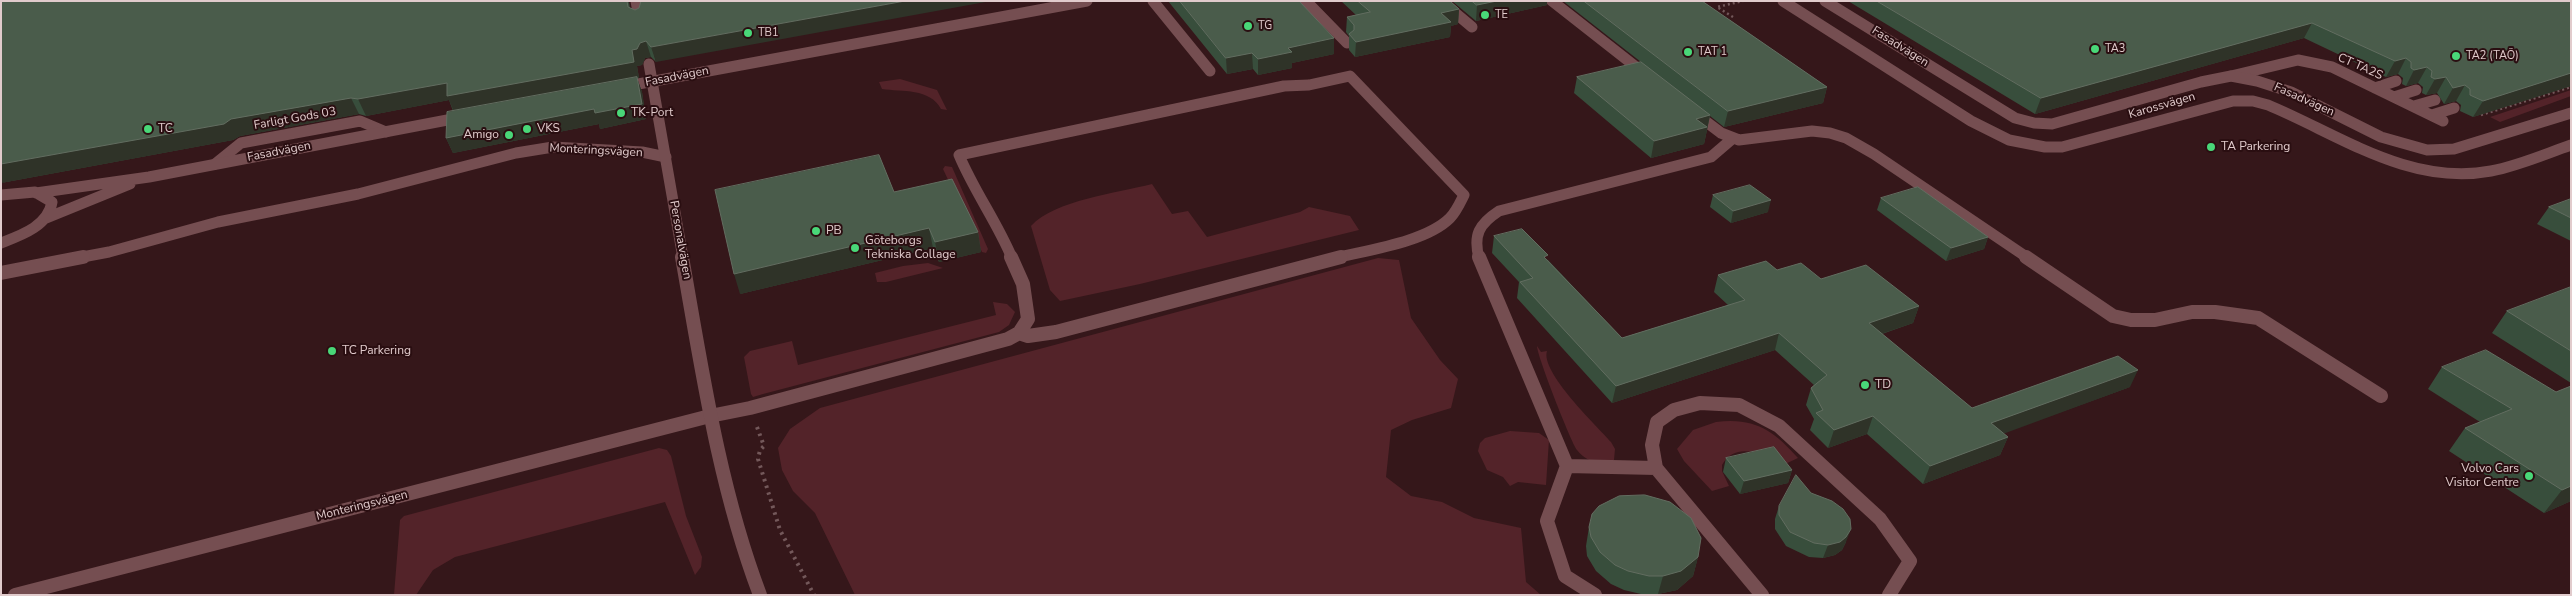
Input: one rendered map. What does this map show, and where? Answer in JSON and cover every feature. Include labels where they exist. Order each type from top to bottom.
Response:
[{"type":"street","points":[[636,1],[639,18]]},
{"type":"street","name":"Fasadvägen","points":[[608,90],[1087,1]]},
{"type":"street","points":[[1152,1],[1210,71]]},
{"type":"street","points":[[1306,1],[1347,43]]},
{"type":"street","points":[[1441,1],[1472,27]]},
{"type":"street","points":[[1552,1],[1658,84]]},
{"type":"street","name":"Karossvägen","points":[[1784,1],[1971,121],[1995,135],[2024,144],[2062,147],[2233,100],[2268,105],[2380,159],[2410,169],[2439,174],[2491,171],[2571,145]]},
{"type":"street","name":"Fasadvägen","points":[[1825,1],[2015,118],[2034,123],[2052,124],[2200,82],[2231,76],[2257,81],[2290,92],[2381,137],[2427,150],[2454,149],[2571,113]]},
{"type":"street","name":"CT TA2S","points":[[2231,76],[2298,60],[2332,67],[2443,121]]},
{"type":"street","name":"Personalvägen","points":[[649,64],[710,416],[747,561],[760,595]]},
{"type":"street","points":[[710,416],[750,408],[1008,339],[1019,333],[1028,319],[1023,284],[999,228],[967,174],[959,156],[1284,86],[1309,85],[1350,76],[1464,195],[1456,213],[1445,225],[1413,238],[1056,332],[1028,336],[1019,333]]},
{"type":"street","points":[[2375,88],[2396,81]]},
{"type":"street","points":[[2394,97],[2416,90]]},
{"type":"street","points":[[2414,106],[2436,100]]},
{"type":"street","points":[[1688,108],[1721,134],[1732,139],[1747,139],[1808,131],[1839,136],[1882,159],[2113,316],[2131,320],[2155,320],[2192,312],[2215,312],[2258,318],[2380,396]]},
{"type":"street","points":[[2432,115],[2454,108]]},
{"type":"street","name":"Fasadvägen","points":[[1,195],[36,193],[149,177],[473,116]]},
{"type":"street","name":"Farligt Gods 03","points":[[215,164],[240,143],[360,122],[386,132]]},
{"type":"street","points":[[1594,595],[1565,576],[1547,521],[1567,466],[1480,265],[1474,240],[1477,228],[1484,220],[1499,212],[1711,157],[1732,139]]},
{"type":"street","name":"Monteringsvägen","points":[[1,273],[109,252],[218,222],[358,194],[516,153],[553,147],[642,152],[666,157]]},
{"type":"street","name":"Fasadvägen","points":[[1,243],[24,233],[44,220],[149,177]]},
{"type":"street","points":[[36,193],[47,196],[52,202],[51,210],[44,220]]},
{"type":"street","points":[[1762,595],[1656,468],[1652,445],[1657,422],[1674,410],[1700,404],[1739,405],[1779,426],[1880,519],[1910,561],[1889,595]]},
{"type":"street","name":"Monteringsvägen","points":[[15,595],[710,416]]},
{"type":"street","points":[[1567,466],[1656,468]]},
{"type":"path","points":[[1733,18],[1717,7],[1743,1]]},
{"type":"path","points":[[2481,115],[2571,86]]},
{"type":"path","points":[[750,408],[764,446],[760,450],[758,459],[780,530],[814,595]]},
{"type":"shaded area","points":[[900,79],[937,90],[947,110],[941,109],[930,97],[923,94],[882,89],[879,82]]},
{"type":"shaded area","points":[[2571,90],[2571,96],[2500,122],[2490,117]]},
{"type":"shaded area","points":[[945,166],[952,167],[988,249],[986,253],[982,252],[943,169]]},
{"type":"shaded area","points":[[1152,184],[1172,214],[1188,211],[1207,237],[1300,212],[1309,207],[1350,216],[1359,230],[1140,284],[1060,301],[1050,290],[1031,226],[1042,217],[1071,204],[1105,194]]},
{"type":"shaded area","points":[[1378,258],[1399,260],[1411,318],[1440,360],[1458,379],[1451,408],[1412,420],[1391,430],[1386,477],[1411,496],[1442,502],[1474,518],[1521,528],[1526,582],[1541,595],[855,595],[815,513],[793,491],[782,470],[778,448],[790,429],[820,408]]},
{"type":"shaded area","points":[[928,263],[943,268],[886,282],[877,282],[875,273],[903,266]]},
{"type":"shaded area","points":[[993,302],[1007,304],[1015,312],[1009,325],[999,332],[753,397],[751,394],[744,357],[750,351],[792,341],[798,365],[996,315]]},
{"type":"shaded area","points":[[1537,346],[1541,352],[1547,351],[1547,360],[1560,385],[1611,442],[1615,449],[1614,460],[1604,463],[1594,462],[1584,457],[1577,450],[1555,399]]},
{"type":"shaded area","points":[[1716,422],[1742,422],[1763,428],[1781,440],[1798,458],[1783,465],[1768,457],[1751,452],[1735,453],[1728,457],[1722,465],[1722,471],[1729,486],[1712,491],[1684,461],[1677,449],[1693,430]]},
{"type":"shaded area","points":[[1510,431],[1539,433],[1549,440],[1546,485],[1518,482],[1510,486],[1503,477],[1487,470],[1478,451],[1480,443],[1485,438]]},
{"type":"shaded area","points":[[659,448],[667,450],[671,456],[686,516],[702,557],[701,567],[695,575],[665,502],[455,557],[433,570],[416,595],[394,595],[400,520],[404,516]]},
{"type":"building","name":"TC","points":[[1,1],[627,1],[628,7],[635,10],[639,8],[641,1],[905,1],[651,47],[646,41],[640,43],[637,49],[632,50],[634,62],[447,96],[447,83],[231,119],[224,124],[1,164]]},
{"type":"building","name":"TG","points":[[1180,1],[1299,1],[1334,38],[1288,48],[1292,52],[1258,59],[1252,53],[1226,58]]},
{"type":"building","points":[[1358,1],[1450,1],[1459,9],[1441,13],[1451,22],[1356,42],[1349,34],[1354,30],[1354,25],[1347,17],[1370,12]]},
{"type":"building","points":[[1472,1],[1497,1],[1477,5]]},
{"type":"building","name":"TAT 1","points":[[1584,1],[1702,1],[1827,87],[1728,111]]},
{"type":"building","points":[[1877,1],[2571,1],[2571,73],[2483,101],[2470,95],[2470,89],[2465,85],[2453,88],[2446,77],[2435,79],[2431,77],[2432,71],[2427,67],[2414,70],[2411,68],[2411,62],[2406,58],[2395,61],[2312,23],[2041,98]]},
{"type":"building","points":[[1641,62],[1710,115],[1696,119],[1707,127],[1654,141],[1577,77]]},
{"type":"building","points":[[637,77],[642,104],[595,113],[594,109],[446,138],[447,112]]},
{"type":"building","name":"PB","points":[[879,155],[894,192],[952,179],[978,232],[935,242],[929,228],[734,274],[715,190]]},
{"type":"building","points":[[1750,185],[1771,200],[1733,211],[1713,195]]},
{"type":"building","points":[[1918,187],[1988,237],[1951,248],[1881,198]]},
{"type":"building","points":[[2571,199],[2571,218],[2549,207]]},
{"type":"building","points":[[1522,229],[1548,255],[1544,257],[1622,338],[1745,300],[1718,275],[1766,261],[1777,270],[1801,263],[1821,279],[1866,265],[1919,306],[1869,323],[1972,408],[2118,356],[2138,370],[1991,423],[2008,437],[1930,466],[1873,416],[1834,430],[1816,413],[1823,410],[1811,388],[1827,375],[1779,333],[1616,386],[1520,282],[1533,278],[1494,236]]},
{"type":"building","points":[[2571,287],[2571,351],[2507,311]]},
{"type":"building","points":[[2486,350],[2556,392],[2571,386],[2571,486],[2562,490],[2465,428],[2512,409],[2442,367]]},
{"type":"building","points":[[1774,447],[1792,470],[1744,481],[1726,458]]},
{"type":"building","points":[[1796,475],[1811,493],[1832,501],[1843,509],[1850,519],[1851,529],[1840,542],[1828,545],[1814,543],[1790,532],[1779,515],[1779,506]]},
{"type":"building","points":[[1645,495],[1670,502],[1691,518],[1701,538],[1698,557],[1681,571],[1663,576],[1649,576],[1628,571],[1615,565],[1600,552],[1591,537],[1589,527],[1592,514],[1599,506],[1619,496]]},
{"type":"place","name":"TE","points":[[1485,15]]},
{"type":"place","name":"TG","points":[[1248,26]]},
{"type":"place","name":"TB1","points":[[748,33]]},
{"type":"place","name":"TA3","points":[[2095,49]]},
{"type":"place","name":"TAT 1","points":[[1688,52]]},
{"type":"place","name":"TA2 (TAÖ)","points":[[2456,56]]},
{"type":"place","name":"TK-Port","points":[[621,113]]},
{"type":"place","name":"TC","points":[[148,129]]},
{"type":"place","name":"VKS","points":[[527,129]]},
{"type":"place","name":"Amigo","points":[[509,135]]},
{"type":"place","name":"TA Parkering","points":[[2211,147]]},
{"type":"place","name":"PB","points":[[816,231]]},
{"type":"place","name":"Göteborgs Tekniska Collage","points":[[855,248]]},
{"type":"place","name":"TC Parkering","points":[[332,351]]},
{"type":"place","name":"TD","points":[[1865,385]]},
{"type":"place","name":"Volvo Cars Visitor Centre","points":[[2529,476]]}]
